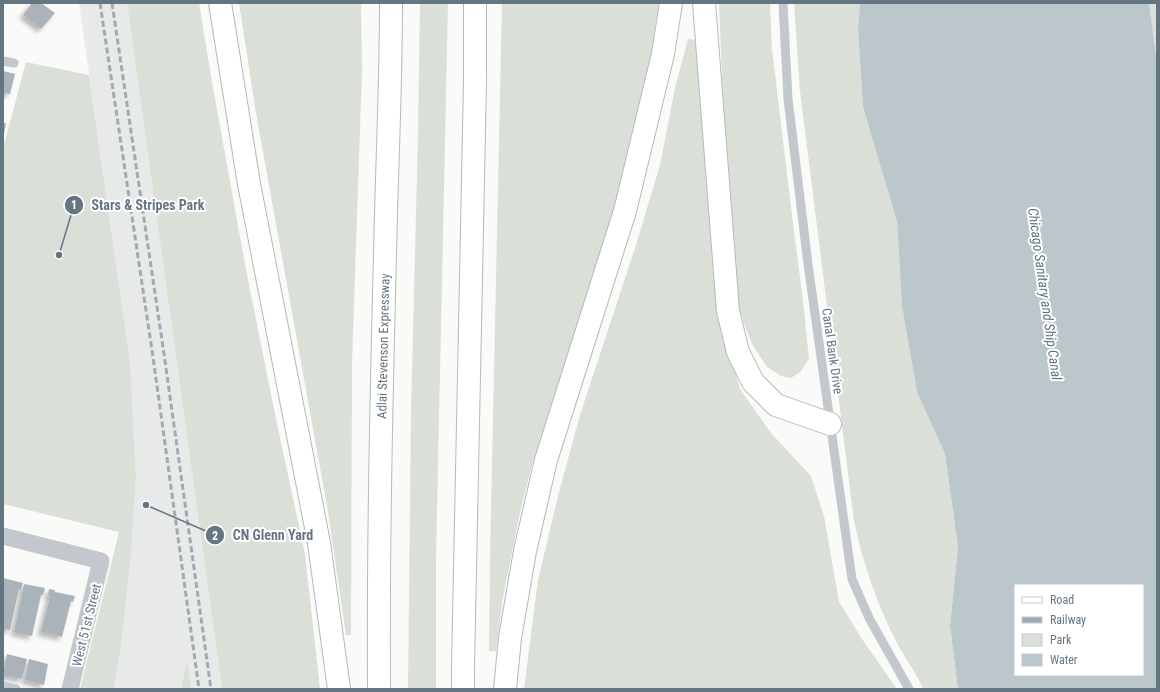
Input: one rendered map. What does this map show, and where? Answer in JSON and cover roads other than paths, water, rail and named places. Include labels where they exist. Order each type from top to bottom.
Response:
[{"type":"main road","points":[[220,3],[249,184],[319,543],[339,689]]},
{"type":"main road","name":"Adlai Stevenson Expressway","points":[[380,689],[378,596],[391,59],[391,3]]},
{"type":"main road","points":[[463,689],[475,82],[475,3]]},
{"type":"main road","points":[[505,689],[510,638],[525,551],[546,460],[625,211],[663,54],[671,3]]},
{"type":"main road","points":[[704,3],[728,311],[738,352],[753,382],[776,405],[830,424]]},
{"type":"street","name":"West 51st Street","points":[[3,536],[101,561],[70,689]]},
{"type":"lane","name":"Canal Bank Drive","points":[[783,3],[788,99],[808,264],[852,579],[869,618],[909,689]]},
{"type":"lane","points":[[3,60],[14,63]]},
{"type":"lane","points":[[3,686],[16,689]]},
{"type":"water","name":"Chicago Sanitary and Ship Canal","points":[[860,3],[1149,3],[1157,62],[1157,689],[958,689],[950,626],[958,547],[945,454],[917,392],[902,306],[897,222],[863,107],[858,30]]},
{"type":"railway","points":[[100,3],[153,357],[199,689]]},
{"type":"railway","points":[[112,3],[164,354],[211,689]]},
{"type":"place","name":"Stars & Stripes Park","points":[[59,255]]},
{"type":"place","name":"CN Glenn Yard","points":[[146,505]]}]
